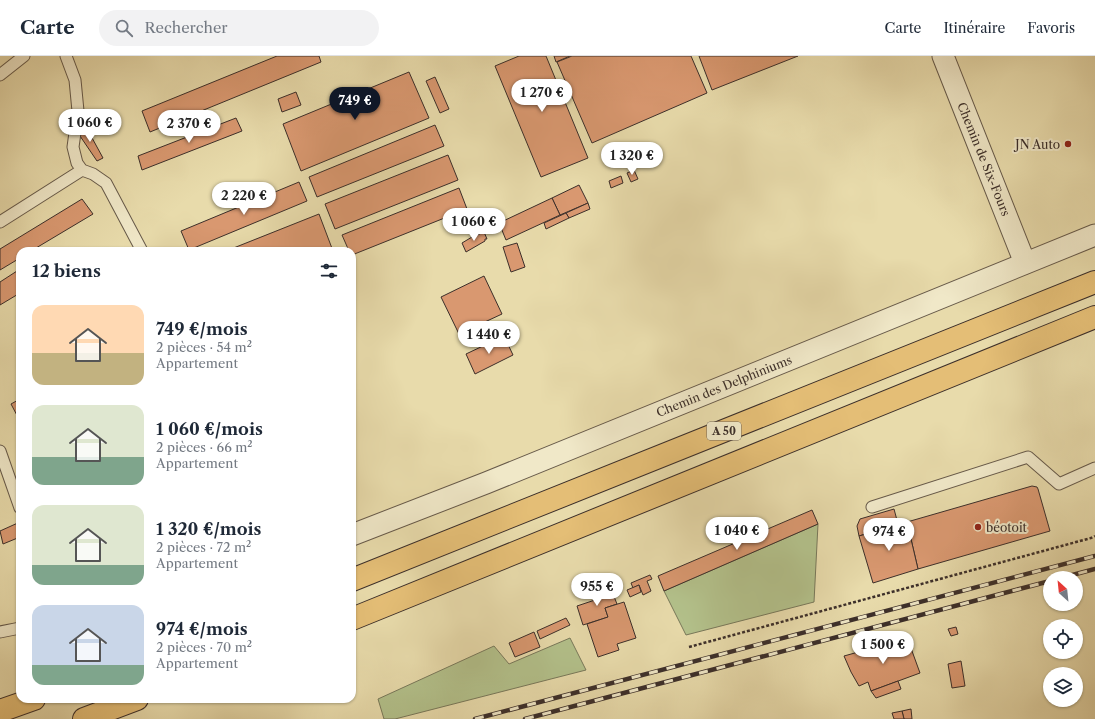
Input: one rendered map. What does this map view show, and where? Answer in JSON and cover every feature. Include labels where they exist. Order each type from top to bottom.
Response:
[{"type":"highway","name":"A 50","points":[[356,578],[1095,282]]},
{"type":"highway","points":[[356,617],[1095,317]]},
{"type":"highway","points":[[0,711],[23,703]]},
{"type":"highway","points":[[84,719],[126,703]]},
{"type":"street","name":"Chemin de Six-Fours","points":[[943,56],[1025,263]]},
{"type":"street","name":"Chemin des Delphiniums","points":[[356,533],[494,480],[1095,235]]},
{"type":"lane","points":[[0,75],[24,56]]},
{"type":"lane","points":[[66,56],[75,80],[78,111],[73,147],[77,163],[82,170],[93,174],[106,183],[140,247]]},
{"type":"lane","points":[[0,222],[82,170]]},
{"type":"lane","points":[[0,451],[16,497]]},
{"type":"lane","points":[[872,507],[1028,457],[1059,484],[1095,468]]},
{"type":"lane","points":[[0,632],[16,629]]},
{"type":"path","points":[[689,648],[1095,536]]},
{"type":"green space","points":[[818,524],[814,602],[686,635],[664,591]]},
{"type":"green space","points":[[570,638],[586,670],[395,719],[384,719],[378,699],[494,646],[509,664]]},
{"type":"building","points":[[277,56],[319,56],[321,62],[150,132],[142,111]]},
{"type":"building","points":[[519,56],[546,56],[588,158],[541,177],[495,66]]},
{"type":"building","points":[[554,56],[570,56],[556,62]]},
{"type":"building","points":[[572,56],[691,56],[707,93],[592,143],[557,62]]},
{"type":"building","points":[[699,56],[798,56],[712,90]]},
{"type":"building","points":[[409,72],[429,118],[301,171],[283,124]]},
{"type":"building","points":[[435,77],[449,109],[440,113],[426,81]]},
{"type":"building","points":[[296,92],[301,105],[282,112],[278,99]]},
{"type":"building","points":[[236,118],[242,131],[142,170],[138,156]]},
{"type":"building","points":[[85,125],[103,158],[97,161],[78,133]]},
{"type":"building","points":[[435,125],[444,146],[317,197],[309,177]]},
{"type":"building","points":[[448,155],[458,180],[335,229],[325,204]]},
{"type":"building","points":[[634,170],[638,179],[631,182],[627,173]]},
{"type":"building","points":[[621,176],[623,183],[611,188],[609,181]]},
{"type":"building","points":[[299,182],[307,201],[196,247],[188,247],[181,231]]},
{"type":"building","points":[[579,185],[588,203],[560,215],[552,198]]},
{"type":"building","points":[[459,188],[467,209],[356,253],[356,247],[347,247],[342,235]]},
{"type":"building","points":[[552,198],[560,215],[506,240],[499,223]]},
{"type":"building","points":[[82,199],[93,214],[38,247],[16,247],[16,260],[0,270],[0,249]]},
{"type":"building","points":[[588,203],[590,209],[569,218],[566,213]]},
{"type":"building","points":[[566,213],[569,218],[546,229],[544,223]]},
{"type":"building","points":[[319,214],[331,247],[236,247]]},
{"type":"building","points":[[484,232],[487,239],[466,252],[462,243]]},
{"type":"building","points":[[517,243],[525,267],[511,272],[503,247]]},
{"type":"building","points":[[16,272],[16,295],[0,305],[0,282]]},
{"type":"building","points":[[484,276],[502,314],[459,334],[441,297]]},
{"type":"building","points":[[504,336],[513,355],[475,374],[466,354]]},
{"type":"building","points":[[16,401],[16,413],[11,404]]},
{"type":"building","name":"béotoit","points":[[1032,486],[1037,487],[1038,489],[1050,531],[918,569],[907,522]]},
{"type":"building","points":[[894,509],[898,524],[859,536],[857,526],[860,519]]},
{"type":"building","points":[[812,510],[818,524],[664,591],[658,576]]},
{"type":"building","points":[[907,522],[918,569],[873,583],[859,536]]},
{"type":"building","points":[[16,524],[16,539],[3,544],[0,531]]},
{"type":"building","points":[[650,575],[652,579],[647,581],[651,591],[643,595],[639,585],[633,588],[631,583]]},
{"type":"building","points":[[639,585],[641,592],[630,597],[627,590]]},
{"type":"building","points":[[611,589],[617,604],[605,608],[608,617],[583,625],[577,606],[595,600],[592,595]]},
{"type":"building","points":[[624,602],[636,638],[617,644],[619,650],[598,657],[587,624],[608,617],[605,608]]},
{"type":"building","points":[[566,618],[570,625],[540,639],[537,631]]},
{"type":"building","points":[[956,627],[958,634],[951,636],[948,629]]},
{"type":"building","points":[[534,632],[540,647],[515,657],[509,643]]},
{"type":"building","points":[[905,639],[908,640],[920,673],[871,691],[868,682],[859,686],[844,656]]},
{"type":"building","points":[[961,661],[965,686],[952,688],[948,664]]},
{"type":"building","points":[[898,681],[901,689],[876,698],[871,691]]},
{"type":"building","points":[[911,709],[912,719],[904,719],[902,711]]},
{"type":"building","points":[[902,711],[904,719],[894,719],[892,713]]},
{"type":"railway","points":[[475,719],[1095,556]]},
{"type":"railway","points":[[1083,572],[1095,569]]},
{"type":"railway","points":[[525,719],[1043,583]]},
{"type":"place","name":"JN Auto","points":[[1068,144]]},
{"type":"place","name":"béotoit","points":[[978,527]]}]
